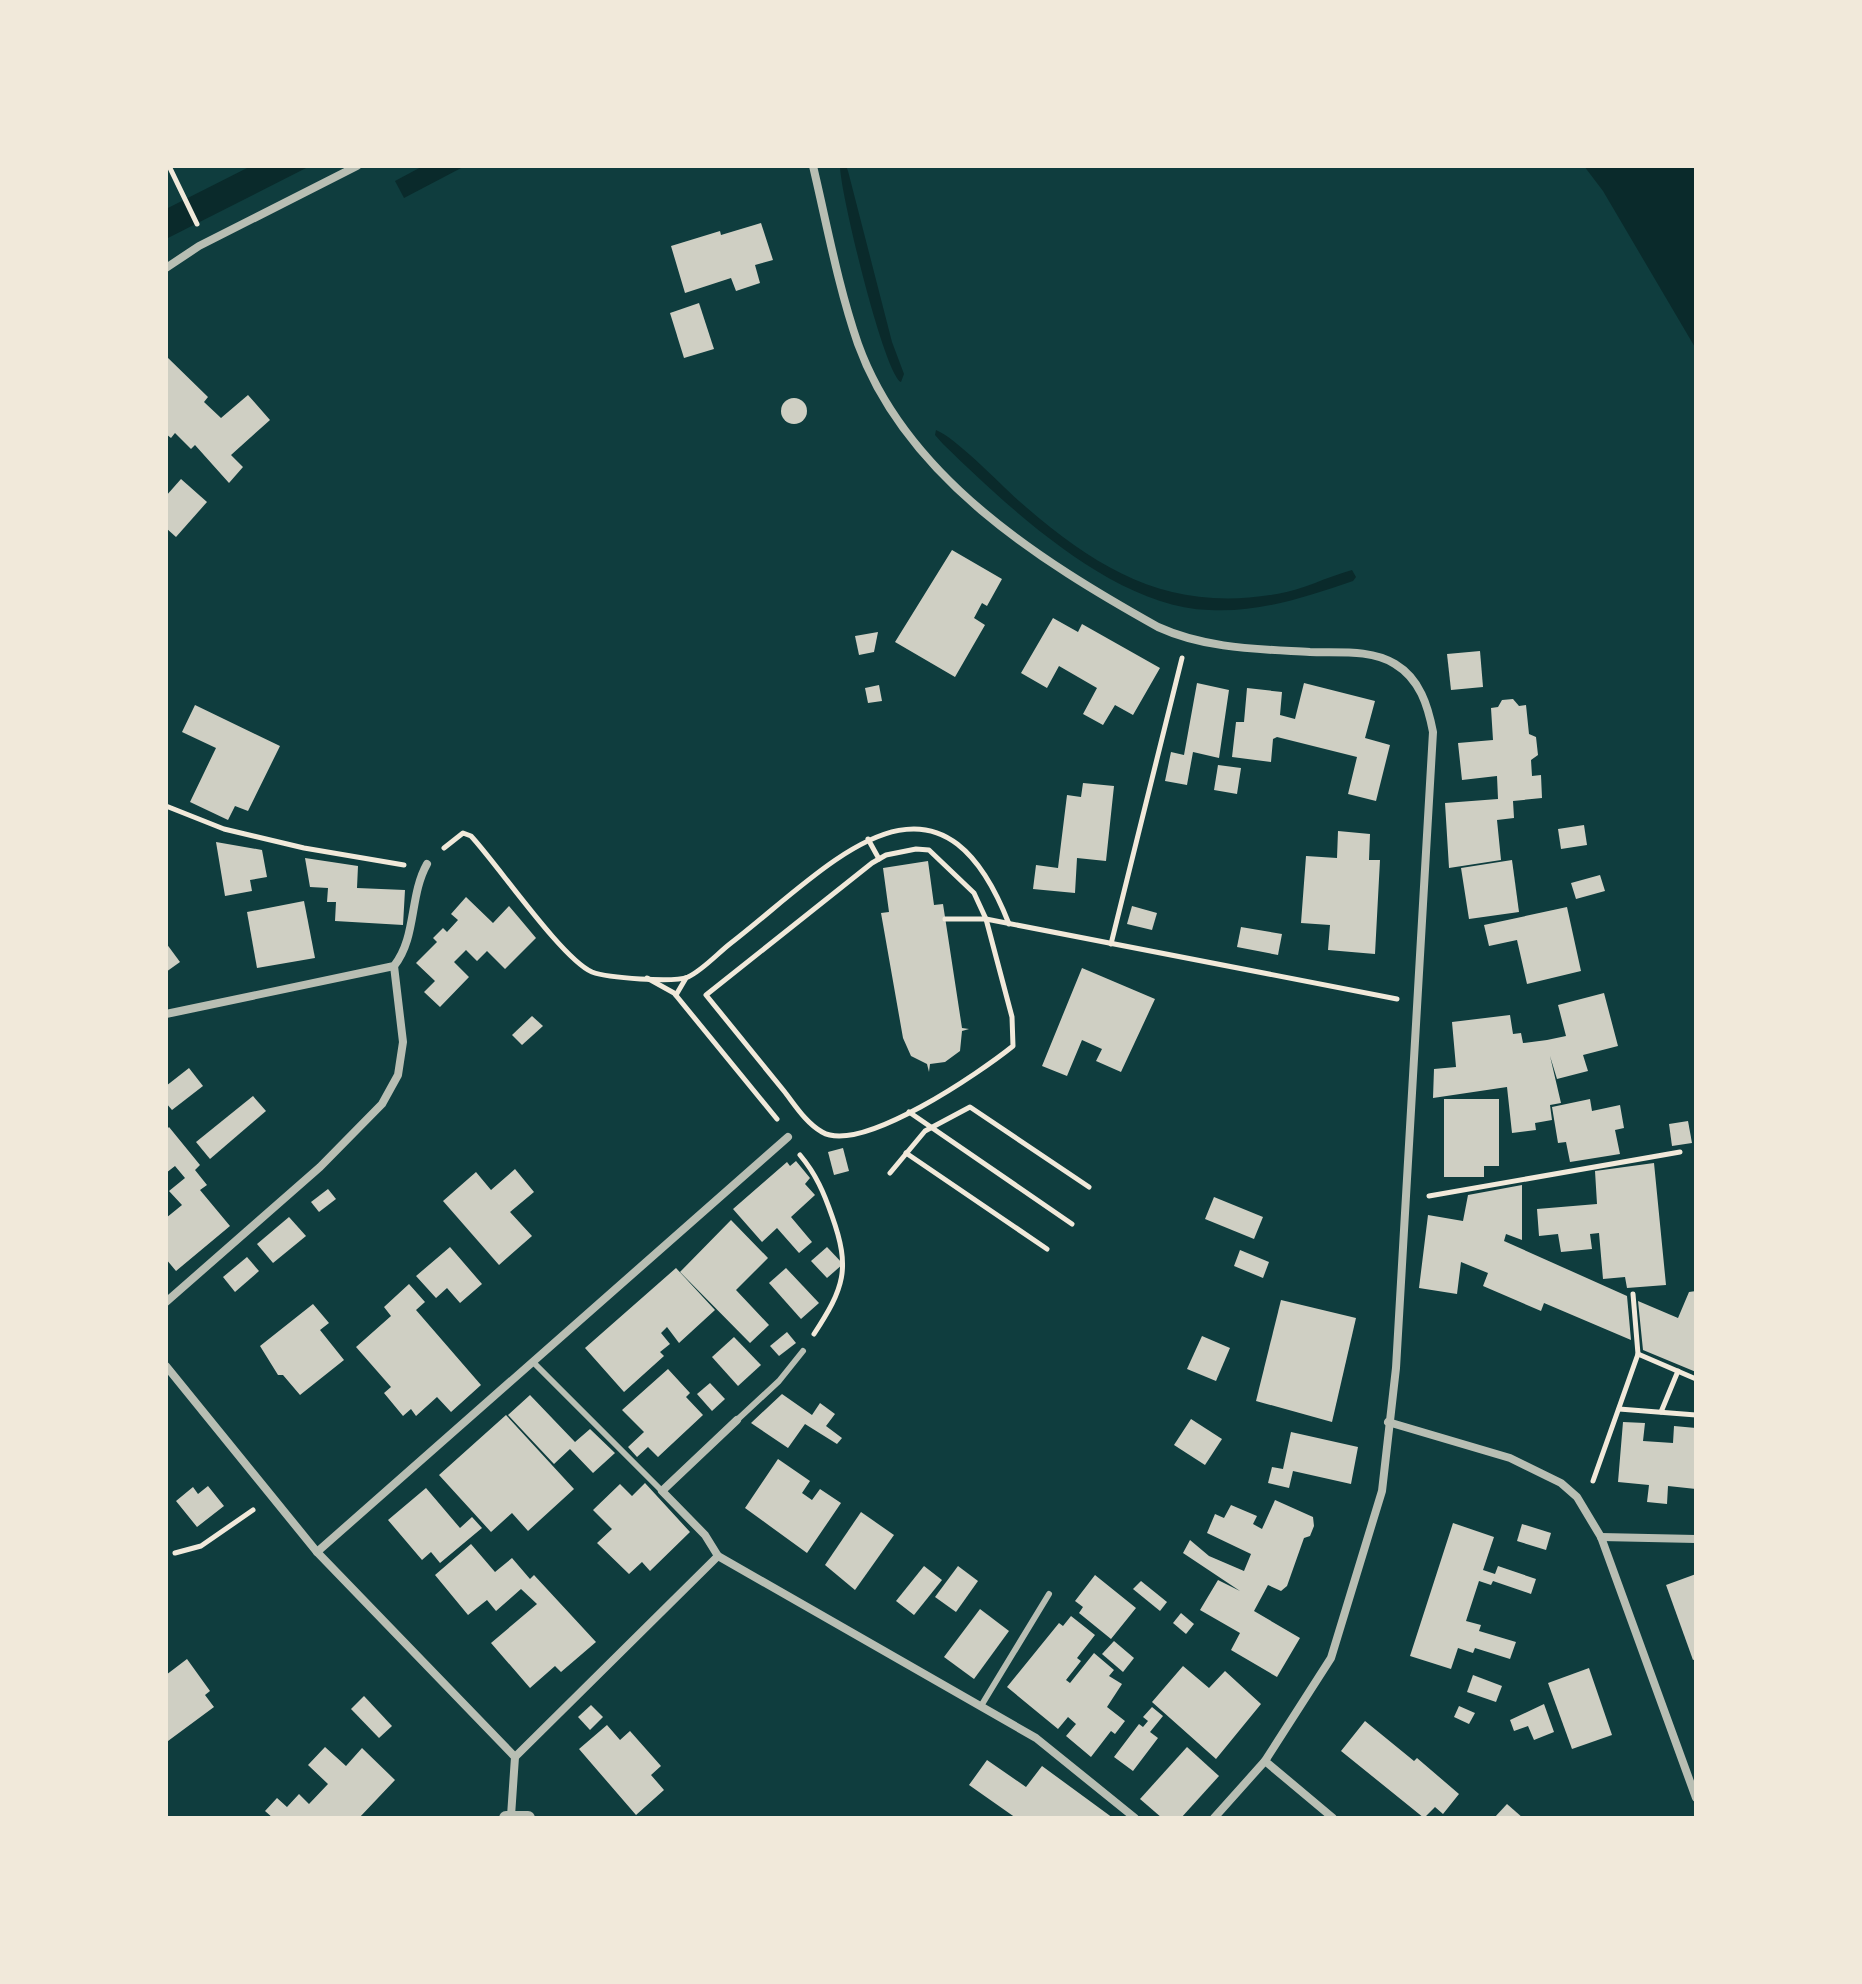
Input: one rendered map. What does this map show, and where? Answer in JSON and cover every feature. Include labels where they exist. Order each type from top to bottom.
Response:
[{"type":"street","points":[[166,268],[199,246],[357,166]]},
{"type":"street","points":[[813,166],[859,346],[894,416],[930,461],[1028,545],[1122,606],[1186,638],[1252,649],[1382,657],[1398,665],[1423,695],[1433,732],[1396,1368],[1382,1491],[1331,1658],[1265,1761],[1214,1818]]},
{"type":"street","points":[[166,1302],[320,1167],[382,1104],[398,1075],[403,1042],[394,966],[407,942],[425,866]]},
{"type":"street","points":[[166,1014],[394,966]]},
{"type":"street","points":[[317,1552],[788,1137]]},
{"type":"street","points":[[166,1366],[317,1552],[515,1757]]},
{"type":"street","points":[[737,1420],[662,1491],[705,1535],[718,1556],[1036,1738],[1135,1818]]},
{"type":"street","points":[[1388,1422],[1474,1445],[1537,1469],[1577,1497],[1601,1537],[1696,1798]]},
{"type":"street","points":[[1601,1537],[1696,1539]]},
{"type":"street","points":[[528,1818],[508,1817],[515,1757],[718,1556]]},
{"type":"street","points":[[1265,1761],[1333,1818]]},
{"type":"lane","points":[[737,1420],[803,1351]]},
{"type":"lane","points":[[533,1362],[662,1491]]},
{"type":"lane","points":[[981,1706],[1034,1624],[1049,1594]]},
{"type":"path","points":[[169,166],[198,227]]},
{"type":"path","points":[[1111,944],[1177,690],[1186,638]]},
{"type":"path","points":[[166,806],[224,829],[277,842],[425,866],[455,838],[467,833],[564,948],[590,971],[646,978],[687,977]]},
{"type":"path","points":[[676,995],[687,977],[868,838],[915,827],[928,828],[944,836],[986,877],[998,895],[1009,924]]},
{"type":"path","points":[[868,838],[879,859]]},
{"type":"path","points":[[929,850],[974,893],[986,919],[1012,1017],[1013,1046],[964,1082],[909,1111],[850,1135],[831,1136],[820,1131],[706,995],[879,859],[902,851],[929,850]]},
{"type":"path","points":[[945,919],[986,919],[1419,1003]]},
{"type":"path","points":[[646,978],[676,995],[819,1181],[845,1257],[839,1292],[803,1351]]},
{"type":"path","points":[[890,1173],[931,1128],[970,1107],[1089,1187]]},
{"type":"path","points":[[909,1111],[1072,1224]]},
{"type":"path","points":[[1406,1197],[1447,1193],[1680,1152]]},
{"type":"path","points":[[906,1153],[1047,1249]]},
{"type":"path","points":[[1593,1480],[1638,1354],[1633,1294]]},
{"type":"path","points":[[1638,1354],[1696,1379]]},
{"type":"path","points":[[1661,1412],[1678,1371]]},
{"type":"path","points":[[1619,1409],[1696,1415]]},
{"type":"path","points":[[175,1553],[201,1546],[252,1511]]},
{"type":"water","points":[[251,166],[310,166],[166,239],[166,209]]},
{"type":"water","points":[[423,166],[465,166],[404,198],[395,181]]},
{"type":"water","points":[[840,166],[846,166],[848,171],[892,342],[904,374],[901,382],[893,371],[874,317],[855,244]]},
{"type":"water","points":[[1584,166],[1696,166],[1696,349],[1603,191]]},
{"type":"water","points":[[936,430],[966,451],[1048,526],[1107,566],[1137,580],[1169,591],[1202,597],[1238,598],[1287,592],[1352,570],[1356,577],[1353,581],[1318,593],[1246,609],[1209,610],[1173,605],[1136,592],[1064,550],[969,469],[935,435]]},
{"type":"building","points":[[761,223],[773,260],[755,265],[760,283],[736,291],[731,278],[685,293],[671,246],[720,231],[721,235]]},
{"type":"building","points":[[699,303],[714,349],[684,358],[670,313]]},
{"type":"building","points":[[166,356],[208,397],[204,402],[221,418],[248,395],[270,420],[231,455],[243,467],[229,483],[195,445],[191,449],[175,433],[171,438],[166,434]]},
{"type":"building","points":[[794,398],[803,402],[807,411],[803,420],[794,424],[785,420],[781,411],[785,402]]},
{"type":"building","points":[[181,479],[207,502],[176,537],[166,528],[166,496]]},
{"type":"building","points":[[952,550],[1002,579],[987,606],[982,603],[974,618],[985,625],[955,677],[895,642]]},
{"type":"building","points":[[1053,618],[1078,632],[1082,624],[1160,668],[1133,715],[1115,705],[1103,725],[1083,714],[1097,688],[1059,666],[1047,688],[1021,673]]},
{"type":"building","points":[[878,632],[874,652],[859,655],[855,636]]},
{"type":"building","points":[[1480,651],[1483,687],[1451,690],[1447,654]]},
{"type":"building","points":[[1197,683],[1229,690],[1219,758],[1193,752],[1187,785],[1165,781],[1171,752],[1184,755]]},
{"type":"building","points":[[1304,683],[1375,701],[1365,738],[1390,745],[1376,801],[1348,794],[1357,757],[1277,737],[1273,739],[1271,762],[1232,757],[1236,722],[1244,722],[1247,688],[1282,692],[1280,715],[1295,719]]},
{"type":"building","points":[[879,685],[882,701],[868,703],[865,688]]},
{"type":"building","points":[[1513,699],[1519,706],[1526,705],[1529,734],[1536,737],[1538,755],[1531,760],[1532,776],[1541,775],[1542,798],[1513,801],[1514,818],[1497,820],[1501,860],[1449,868],[1445,803],[1498,799],[1497,776],[1462,780],[1458,743],[1493,740],[1491,708],[1498,707],[1502,700]]},
{"type":"building","points":[[195,705],[280,746],[248,811],[235,806],[228,820],[190,802],[216,748],[182,732]]},
{"type":"building","points":[[1218,765],[1241,768],[1237,794],[1214,790]]},
{"type":"building","points":[[1083,783],[1114,786],[1106,861],[1077,858],[1075,893],[1033,889],[1036,865],[1058,868],[1067,795],[1081,797]]},
{"type":"building","points":[[1584,825],[1587,845],[1561,849],[1558,829]]},
{"type":"building","points":[[1338,831],[1370,834],[1369,860],[1380,860],[1375,954],[1328,950],[1330,925],[1301,923],[1306,856],[1337,858]]},
{"type":"building","points":[[216,842],[262,850],[267,877],[250,880],[252,891],[225,896]]},
{"type":"building","points":[[305,858],[358,866],[357,888],[405,890],[403,925],[335,921],[336,902],[327,902],[328,888],[310,887]]},
{"type":"building","points":[[1512,860],[1519,912],[1469,919],[1461,868]]},
{"type":"building","points":[[928,861],[934,905],[943,904],[962,1028],[969,1029],[962,1031],[960,1051],[945,1062],[930,1064],[929,1072],[927,1064],[911,1056],[903,1038],[881,913],[889,912],[883,868]]},
{"type":"building","points":[[1600,875],[1605,891],[1576,899],[1571,883]]},
{"type":"building","points":[[466,897],[493,923],[509,906],[536,938],[505,969],[487,951],[477,961],[466,950],[454,962],[469,977],[440,1007],[424,992],[435,981],[416,963],[437,942],[433,938],[443,928],[447,932],[458,920],[451,914]]},
{"type":"building","points":[[304,901],[315,958],[257,968],[247,912]]},
{"type":"building","points":[[1132,906],[1157,913],[1152,930],[1127,924]]},
{"type":"building","points":[[1567,907],[1581,971],[1527,984],[1517,940],[1489,946],[1484,925]]},
{"type":"building","points":[[1241,927],[1282,934],[1278,955],[1237,947]]},
{"type":"building","points":[[166,943],[180,962],[166,972]]},
{"type":"building","points":[[1082,968],[1155,999],[1121,1072],[1096,1061],[1102,1049],[1082,1040],[1067,1076],[1042,1066]]},
{"type":"building","points":[[1604,993],[1618,1046],[1583,1055],[1588,1071],[1557,1079],[1550,1056],[1561,1103],[1550,1105],[1552,1120],[1535,1123],[1536,1130],[1512,1133],[1507,1087],[1433,1098],[1434,1069],[1456,1067],[1452,1022],[1510,1015],[1513,1034],[1521,1033],[1523,1043],[1547,1040],[1566,1036],[1558,1005]]},
{"type":"building","points":[[532,1016],[543,1026],[522,1045],[512,1035]]},
{"type":"building","points":[[189,1068],[203,1086],[172,1110],[166,1103],[166,1086]]},
{"type":"building","points":[[253,1096],[266,1111],[210,1159],[196,1142]]},
{"type":"building","points":[[1444,1099],[1499,1099],[1499,1166],[1484,1166],[1484,1177],[1444,1177]]},
{"type":"building","points":[[1590,1099],[1592,1111],[1620,1105],[1624,1128],[1615,1130],[1620,1154],[1570,1162],[1566,1142],[1558,1143],[1552,1107]]},
{"type":"building","points":[[1688,1121],[1692,1143],[1672,1146],[1669,1124]]},
{"type":"building","points":[[169,1127],[200,1165],[195,1170],[207,1185],[200,1190],[230,1226],[176,1271],[166,1259],[166,1218],[182,1205],[169,1191],[185,1178],[175,1166],[166,1173],[166,1130]]},
{"type":"building","points":[[843,1148],[849,1171],[834,1175],[828,1152]]},
{"type":"building","points":[[796,1161],[810,1178],[805,1184],[815,1195],[791,1217],[812,1242],[799,1253],[777,1228],[762,1242],[733,1209],[787,1162],[790,1166]]},
{"type":"building","points":[[1654,1163],[1666,1285],[1627,1288],[1625,1277],[1603,1279],[1599,1233],[1590,1234],[1592,1249],[1561,1252],[1558,1234],[1539,1236],[1537,1209],[1597,1204],[1595,1171]]},
{"type":"building","points":[[515,1169],[534,1192],[510,1212],[532,1236],[499,1265],[443,1201],[476,1172],[491,1190]]},
{"type":"building","points":[[1522,1185],[1522,1240],[1506,1234],[1504,1241],[1627,1296],[1631,1340],[1544,1303],[1541,1311],[1483,1286],[1488,1273],[1461,1262],[1457,1294],[1419,1288],[1428,1215],[1463,1221],[1468,1195]]},
{"type":"building","points":[[328,1189],[336,1199],[319,1212],[311,1202]]},
{"type":"building","points":[[1214,1197],[1263,1217],[1254,1239],[1205,1219]]},
{"type":"building","points":[[289,1217],[306,1236],[273,1263],[257,1244]]},
{"type":"building","points":[[731,1220],[768,1258],[736,1290],[769,1325],[750,1343],[680,1272]]},
{"type":"building","points":[[450,1247],[482,1284],[460,1303],[447,1288],[436,1298],[416,1276]]},
{"type":"building","points":[[827,1247],[843,1264],[827,1278],[811,1261]]},
{"type":"building","points":[[1240,1250],[1269,1262],[1263,1278],[1234,1266]]},
{"type":"building","points":[[247,1257],[259,1271],[235,1292],[223,1277]]},
{"type":"building","points":[[676,1268],[715,1310],[679,1343],[667,1327],[661,1333],[670,1344],[660,1352],[664,1356],[624,1392],[585,1348]]},
{"type":"building","points":[[786,1268],[819,1303],[801,1319],[769,1283]]},
{"type":"building","points":[[409,1284],[425,1302],[416,1310],[481,1385],[451,1412],[437,1397],[416,1416],[411,1409],[403,1416],[384,1393],[391,1387],[356,1347],[391,1316],[384,1307]]},
{"type":"building","points":[[1696,1291],[1696,1372],[1643,1350],[1638,1301],[1678,1318],[1689,1292]]},
{"type":"building","points":[[1281,1300],[1356,1318],[1332,1422],[1256,1401]]},
{"type":"building","points":[[313,1304],[329,1323],[320,1330],[344,1360],[300,1395],[283,1375],[278,1375],[260,1346]]},
{"type":"building","points":[[787,1332],[796,1343],[779,1356],[770,1346]]},
{"type":"building","points":[[1202,1336],[1230,1348],[1216,1381],[1187,1369]]},
{"type":"building","points":[[734,1337],[761,1365],[738,1386],[712,1357]]},
{"type":"building","points":[[668,1369],[690,1393],[686,1397],[703,1415],[658,1457],[648,1447],[637,1457],[628,1447],[644,1432],[622,1410]]},
{"type":"building","points":[[710,1383],[725,1399],[712,1411],[697,1394]]},
{"type":"building","points":[[782,1394],[812,1415],[820,1403],[835,1414],[826,1426],[842,1438],[837,1444],[805,1424],[788,1448],[751,1423]]},
{"type":"building","points":[[530,1395],[575,1442],[590,1429],[615,1453],[593,1473],[570,1449],[554,1464],[508,1415]]},
{"type":"building","points":[[506,1415],[574,1489],[528,1531],[512,1513],[491,1532],[439,1475]]},
{"type":"building","points":[[1191,1419],[1222,1439],[1205,1465],[1174,1445]]},
{"type":"building","points":[[1623,1422],[1645,1423],[1643,1441],[1673,1443],[1674,1426],[1696,1428],[1696,1489],[1668,1486],[1667,1504],[1647,1502],[1649,1485],[1618,1482]]},
{"type":"building","points":[[1291,1432],[1358,1447],[1351,1484],[1293,1471],[1289,1488],[1268,1483],[1272,1467],[1283,1469]]},
{"type":"building","points":[[778,1459],[810,1481],[802,1493],[812,1500],[820,1489],[841,1503],[807,1553],[745,1508]]},
{"type":"building","points":[[645,1483],[690,1532],[650,1571],[642,1562],[629,1574],[597,1543],[612,1529],[593,1510],[620,1484],[632,1496]]},
{"type":"building","points":[[208,1486],[224,1506],[197,1527],[176,1501],[193,1487],[198,1494]]},
{"type":"building","points":[[426,1488],[460,1528],[472,1517],[482,1528],[440,1563],[431,1552],[422,1560],[388,1520]]},
{"type":"building","points":[[1275,1500],[1313,1517],[1314,1526],[1310,1536],[1304,1538],[1287,1586],[1281,1591],[1268,1585],[1254,1611],[1300,1638],[1277,1677],[1231,1650],[1240,1633],[1200,1610],[1218,1580],[1240,1591],[1183,1553],[1190,1540],[1209,1556],[1244,1571],[1251,1554],[1207,1533],[1215,1514],[1224,1518],[1231,1505],[1257,1516],[1253,1524],[1262,1529]]},
{"type":"building","points":[[861,1512],[894,1535],[855,1590],[825,1565]]},
{"type":"building","points":[[1453,1523],[1494,1537],[1483,1570],[1495,1574],[1498,1566],[1536,1579],[1531,1594],[1493,1581],[1491,1585],[1479,1581],[1466,1621],[1481,1625],[1479,1631],[1516,1642],[1510,1659],[1475,1648],[1473,1653],[1458,1648],[1451,1669],[1410,1656]]},
{"type":"building","points":[[1522,1524],[1551,1533],[1546,1550],[1517,1541]]},
{"type":"building","points":[[471,1544],[495,1572],[512,1558],[530,1579],[534,1575],[596,1642],[561,1672],[555,1666],[530,1688],[491,1643],[537,1604],[521,1589],[496,1611],[487,1600],[468,1615],[435,1575]]},
{"type":"building","points":[[924,1566],[942,1580],[914,1615],[896,1601]]},
{"type":"building","points":[[958,1566],[978,1581],[956,1612],[935,1597]]},
{"type":"building","points":[[1696,1574],[1696,1659],[1693,1660],[1666,1585]]},
{"type":"building","points":[[1095,1575],[1136,1608],[1111,1639],[1079,1613],[1083,1607],[1075,1601]]},
{"type":"building","points":[[1141,1581],[1167,1602],[1160,1611],[1133,1589]]},
{"type":"building","points":[[980,1609],[1009,1631],[974,1679],[944,1657]]},
{"type":"building","points":[[1181,1613],[1194,1624],[1186,1634],[1173,1623]]},
{"type":"building","points":[[1071,1616],[1095,1635],[1077,1658],[1081,1661],[1066,1680],[1070,1683],[1094,1653],[1114,1670],[1109,1676],[1122,1684],[1107,1707],[1125,1721],[1115,1734],[1111,1731],[1091,1757],[1066,1736],[1076,1724],[1068,1717],[1058,1729],[1007,1687],[1059,1623],[1063,1626]]},
{"type":"building","points":[[1114,1641],[1134,1658],[1123,1672],[1102,1654]]},
{"type":"building","points":[[187,1659],[210,1691],[205,1695],[214,1707],[168,1741],[166,1675]]},
{"type":"building","points":[[1183,1666],[1209,1688],[1225,1671],[1261,1704],[1216,1759],[1152,1702]]},
{"type":"building","points":[[1589,1668],[1612,1735],[1572,1749],[1548,1683]]},
{"type":"building","points":[[1473,1675],[1502,1686],[1496,1702],[1467,1692]]},
{"type":"building","points":[[364,1696],[392,1726],[379,1738],[351,1709]]},
{"type":"building","points":[[1544,1704],[1554,1732],[1534,1740],[1528,1726],[1514,1731],[1510,1720]]},
{"type":"building","points":[[591,1705],[603,1717],[590,1730],[578,1717]]},
{"type":"building","points":[[1459,1706],[1475,1713],[1469,1724],[1454,1717]]},
{"type":"building","points":[[1152,1707],[1163,1716],[1150,1732],[1158,1738],[1133,1771],[1114,1757],[1139,1724],[1143,1727],[1148,1721],[1143,1717]]},
{"type":"building","points":[[1365,1721],[1414,1761],[1417,1758],[1459,1794],[1443,1814],[1435,1807],[1424,1818],[1341,1751]]},
{"type":"building","points":[[607,1725],[620,1740],[630,1731],[661,1766],[651,1775],[664,1790],[636,1815],[579,1749]]},
{"type":"building","points":[[325,1747],[346,1766],[362,1748],[395,1780],[359,1818],[273,1818],[265,1811],[277,1798],[287,1807],[299,1794],[309,1804],[328,1784],[308,1765]]},
{"type":"building","points":[[1187,1747],[1219,1776],[1181,1818],[1162,1818],[1140,1799]]},
{"type":"building","points":[[987,1760],[1026,1787],[1042,1766],[1113,1818],[1016,1818],[969,1785]]},
{"type":"building","points":[[1507,1804],[1523,1818],[1494,1818]]}]
